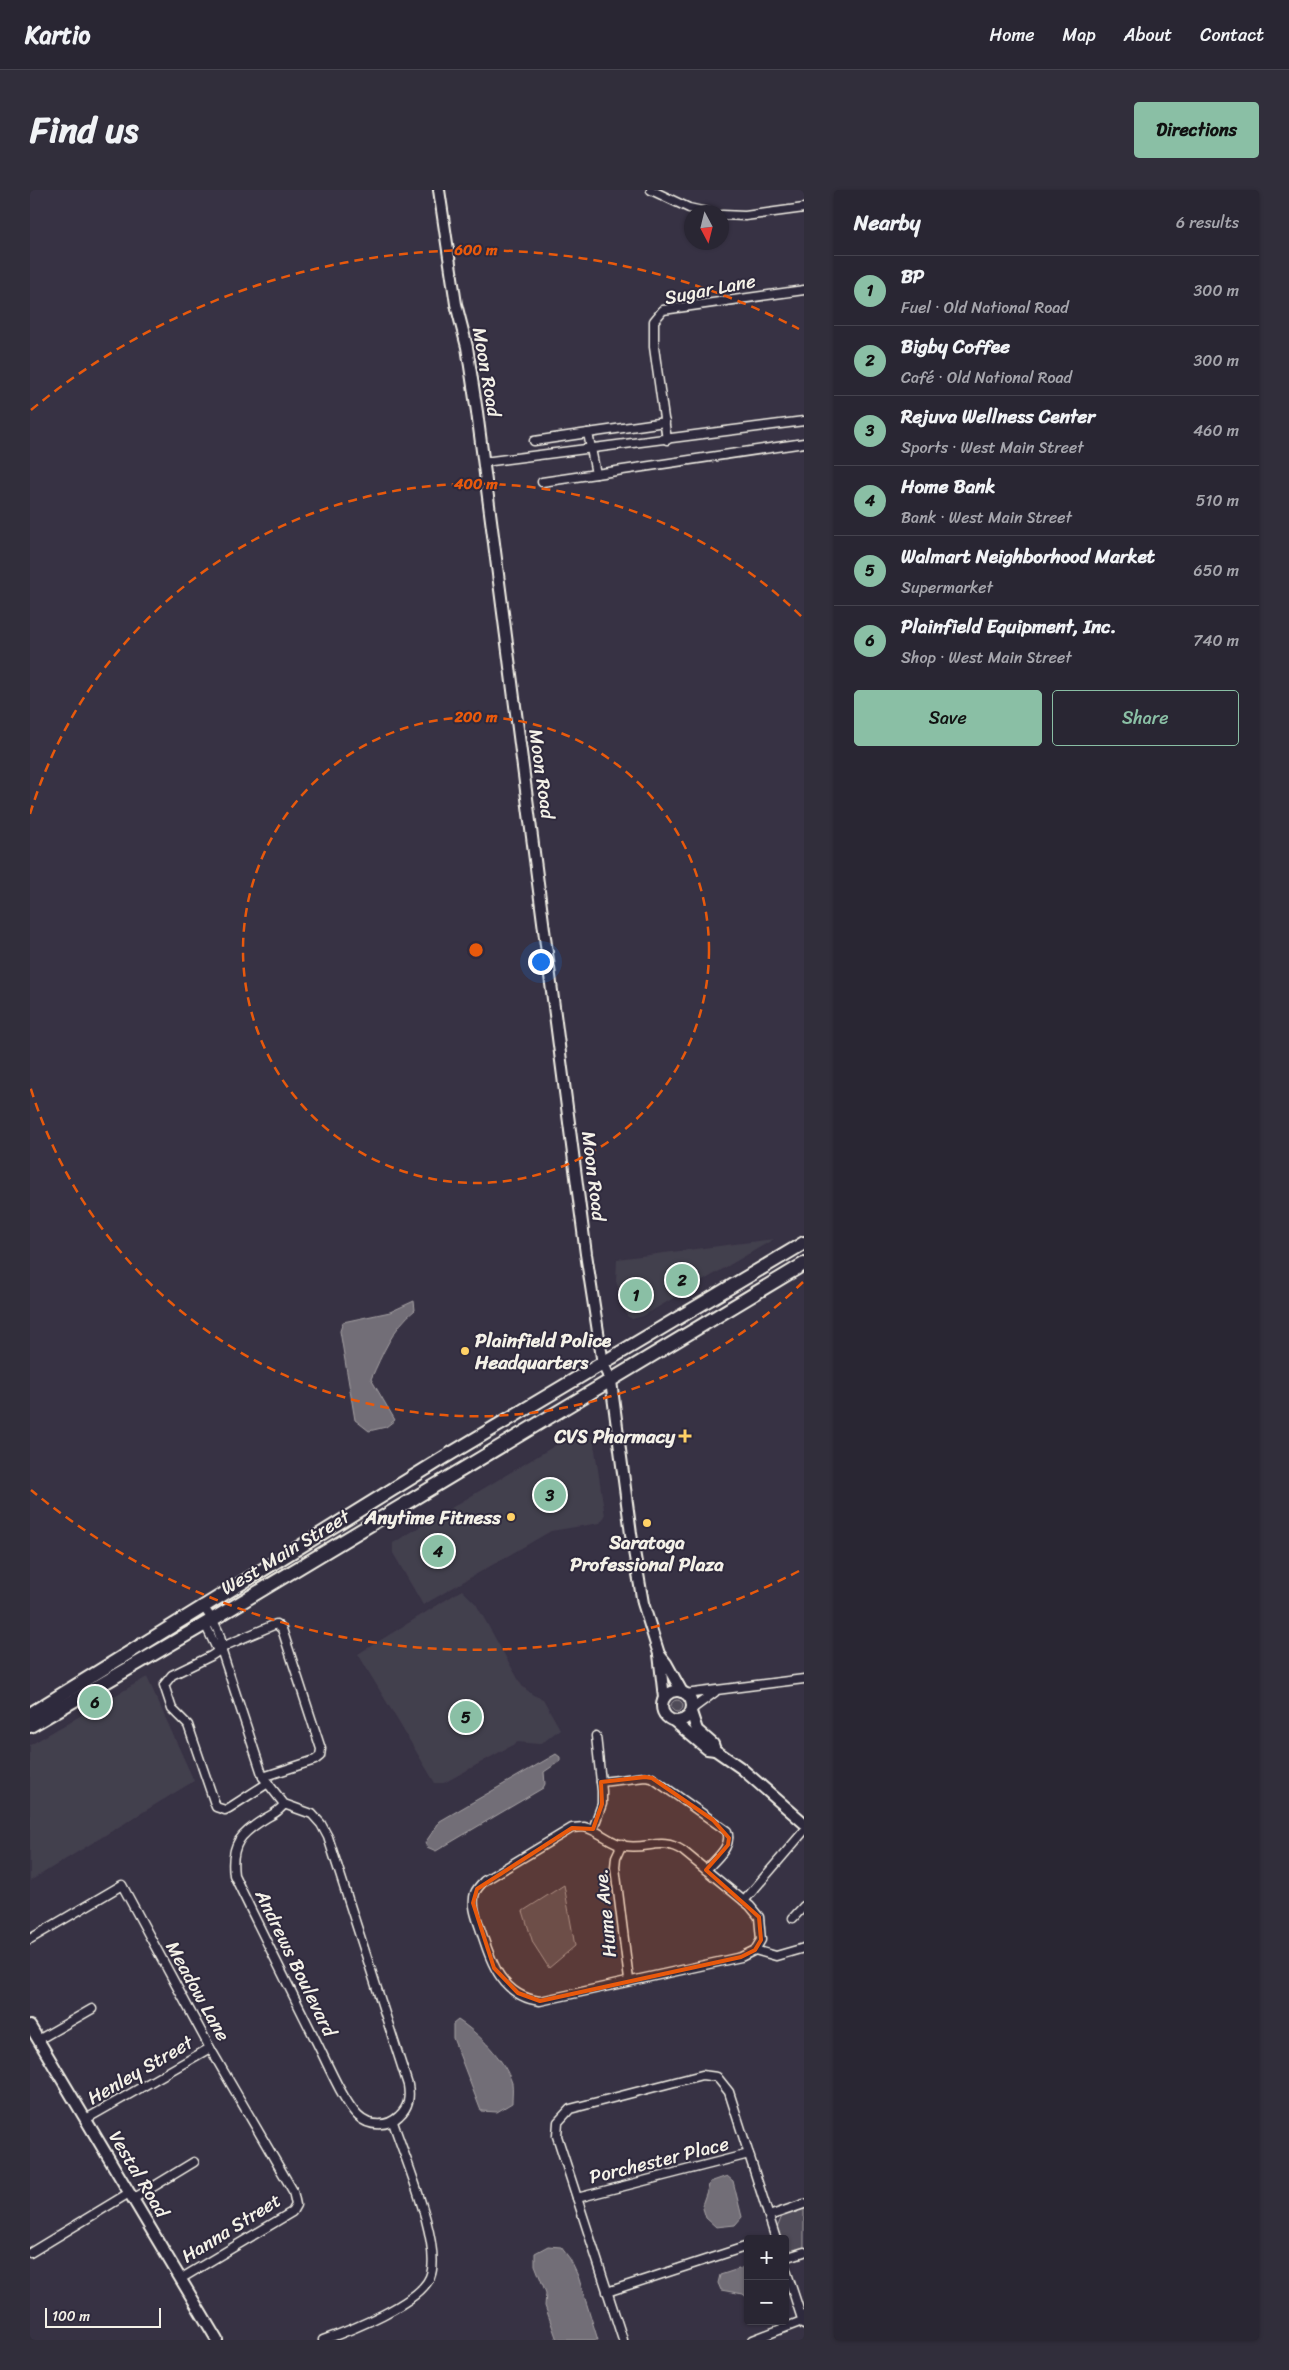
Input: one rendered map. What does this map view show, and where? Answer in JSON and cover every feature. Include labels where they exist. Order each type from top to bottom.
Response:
[{"type":"main road","name":"West Main Street","points":[[30,1714],[202,1605],[445,1457],[804,1243]]},
{"type":"main road","name":"West Main Street","points":[[30,1726],[804,1264]]},
{"type":"street","name":"Moon Road","points":[[439,190],[456,304],[467,347],[484,462],[586,1254],[603,1364],[611,1380],[643,1603],[659,1654]]},
{"type":"street","points":[[651,190],[684,206]]},
{"type":"street","points":[[729,215],[745,216],[804,208]]},
{"type":"street","name":"Sugar Lane","points":[[667,440],[654,339],[654,321],[663,310],[804,290]]},
{"type":"street","points":[[484,462],[591,450],[804,421]]},
{"type":"street","points":[[534,441],[665,422]]},
{"type":"street","points":[[588,433],[596,474]]},
{"type":"street","points":[[542,482],[804,443]]},
{"type":"street","points":[[202,1605],[208,1621],[222,1644],[222,1649],[265,1780],[284,1804],[312,1814],[321,1824],[328,1837],[408,2085],[408,2103],[401,2115],[393,2122],[427,2224],[434,2262],[430,2278],[422,2289],[409,2301],[323,2340]]},
{"type":"street","points":[[273,1624],[279,1626],[321,1749],[320,1756],[315,1760],[265,1780],[229,1808],[216,1807],[188,1725],[176,1714],[169,1702],[164,1685],[168,1677],[222,1649],[228,1644],[273,1624]]},
{"type":"street","points":[[659,1654],[684,1693],[690,1698],[697,1730],[713,1744],[715,1750]]},
{"type":"street","points":[[659,1654],[664,1698],[662,1711],[668,1719],[675,1722],[707,1749],[715,1750],[741,1768],[804,1822]]},
{"type":"street","points":[[664,1698],[672,1692],[684,1693],[709,1690],[715,1692],[804,1679]]},
{"type":"street","points":[[675,1722],[685,1720],[692,1710],[715,1692]]},
{"type":"street","points":[[593,1828],[602,1804],[596,1736]]},
{"type":"street","points":[[601,1782],[652,1778],[727,1831],[728,1845],[706,1870]]},
{"type":"street","name":"Andrews Boulevard","points":[[284,1804],[280,1810],[252,1826],[236,1843],[232,1862],[234,1875],[331,2071],[353,2110],[365,2122],[374,2124],[393,2122]]},
{"type":"street","points":[[572,1828],[593,1828],[622,1844],[673,1844],[706,1870],[744,1901],[759,1917],[762,1927],[761,1940],[755,1950],[741,1957],[540,2000],[528,1998],[518,1993],[494,1968],[478,1921],[473,1903],[475,1894],[484,1880],[572,1828]]},
{"type":"street","points":[[744,1901],[804,1831]]},
{"type":"street","name":"Hume Ave.","points":[[622,1844],[616,1857],[615,1867],[629,1980]]},
{"type":"street","name":"Meadow Lane","points":[[30,1939],[122,1885],[210,2048],[293,2192],[296,2205]]},
{"type":"street","points":[[793,1918],[804,1906]]},
{"type":"street","points":[[755,1950],[776,1956],[804,1948]]},
{"type":"street","points":[[38,2040],[92,2009]]},
{"type":"street","name":"Vestal Road","points":[[30,2026],[182,2278],[217,2340]]},
{"type":"street","name":"Henley Street","points":[[86,2119],[210,2048]]},
{"type":"street","points":[[623,2340],[557,2136],[558,2122],[570,2109],[702,2075],[712,2076],[721,2081],[729,2092],[769,2216],[772,2235]]},
{"type":"street","name":"Porchester Place","points":[[577,2198],[749,2154]]},
{"type":"street","points":[[30,2253],[194,2162]]},
{"type":"street","points":[[769,2216],[804,2204]]},
{"type":"street","name":"Hanna Street","points":[[182,2278],[292,2212],[296,2205]]},
{"type":"street","points":[[607,2292],[744,2247]]},
{"type":"street","points":[[789,2257],[804,2252]]},
{"type":"street","points":[[753,2340],[803,2323],[789,2279]]},
{"type":"highlighted area","points":[[645,1777],[652,1778],[713,1820],[729,1838],[728,1845],[706,1870],[759,1917],[761,1940],[755,1950],[741,1957],[540,2001],[518,1993],[494,1968],[473,1903],[477,1889],[572,1828],[593,1829],[602,1804],[601,1782]]},
{"type":"shaded area","points":[[774,1239],[643,1316],[632,1319],[627,1316],[616,1281],[617,1259]]},
{"type":"shaded area","points":[[414,1301],[415,1310],[394,1333],[371,1379],[395,1420],[386,1427],[369,1431],[355,1420],[340,1331],[343,1322],[390,1312]]},
{"type":"shaded area","points":[[576,1433],[593,1437],[605,1516],[600,1523],[551,1531],[423,1605],[393,1553],[393,1543]]},
{"type":"shaded area","points":[[462,1590],[476,1604],[522,1686],[533,1695],[543,1699],[560,1729],[545,1741],[538,1744],[518,1742],[444,1783],[435,1783],[358,1654]]},
{"type":"shaded area","points":[[147,1677],[194,1781],[30,1881],[30,1745]]},
{"type":"shaded area","points":[[679,1700],[682,1701],[682,1711],[675,1712],[672,1711],[671,1704],[672,1701]]},
{"type":"shaded area","points":[[556,1754],[560,1757],[560,1761],[544,1772],[545,1784],[543,1788],[436,1851],[427,1847],[425,1843],[440,1821]]},
{"type":"shaded area","points":[[564,1885],[575,1946],[549,1968],[533,1943],[523,1911]]},
{"type":"shaded area","points":[[458,2020],[490,2047],[503,2065],[512,2083],[512,2103],[497,2112],[481,2111],[453,2038],[453,2024]]},
{"type":"shaded area","points":[[727,2176],[733,2181],[742,2217],[735,2225],[716,2227],[706,2218],[702,2205],[710,2182]]},
{"type":"shaded area","points":[[804,2209],[804,2249],[797,2252],[789,2249],[789,2235],[780,2235],[777,2228],[782,2216]]},
{"type":"shaded area","points":[[548,2246],[561,2247],[570,2259],[578,2276],[598,2340],[557,2340],[545,2306],[546,2293],[535,2265],[535,2253]]},
{"type":"shaded area","points":[[744,2267],[744,2295],[721,2290],[718,2283],[720,2275]]},
{"type":"place","name":"Bigby Coffee","points":[[682,1280]]},
{"type":"place","name":"BP","points":[[636,1295]]},
{"type":"place","name":"Plainfield Police Headquarters","points":[[465,1351]]},
{"type":"place","name":"CVS Pharmacy","points":[[685,1436]]},
{"type":"place","name":"Rejuva Wellness Center","points":[[550,1495]]},
{"type":"place","name":"Anytime Fitness","points":[[511,1517]]},
{"type":"place","name":"Saratoga Professional Plaza","points":[[647,1523]]},
{"type":"place","name":"Home Bank","points":[[438,1551]]},
{"type":"place","name":"Plainfield Equipment, Inc.","points":[[95,1702]]},
{"type":"place","name":"Walmart Neighborhood Market","points":[[466,1717]]}]
